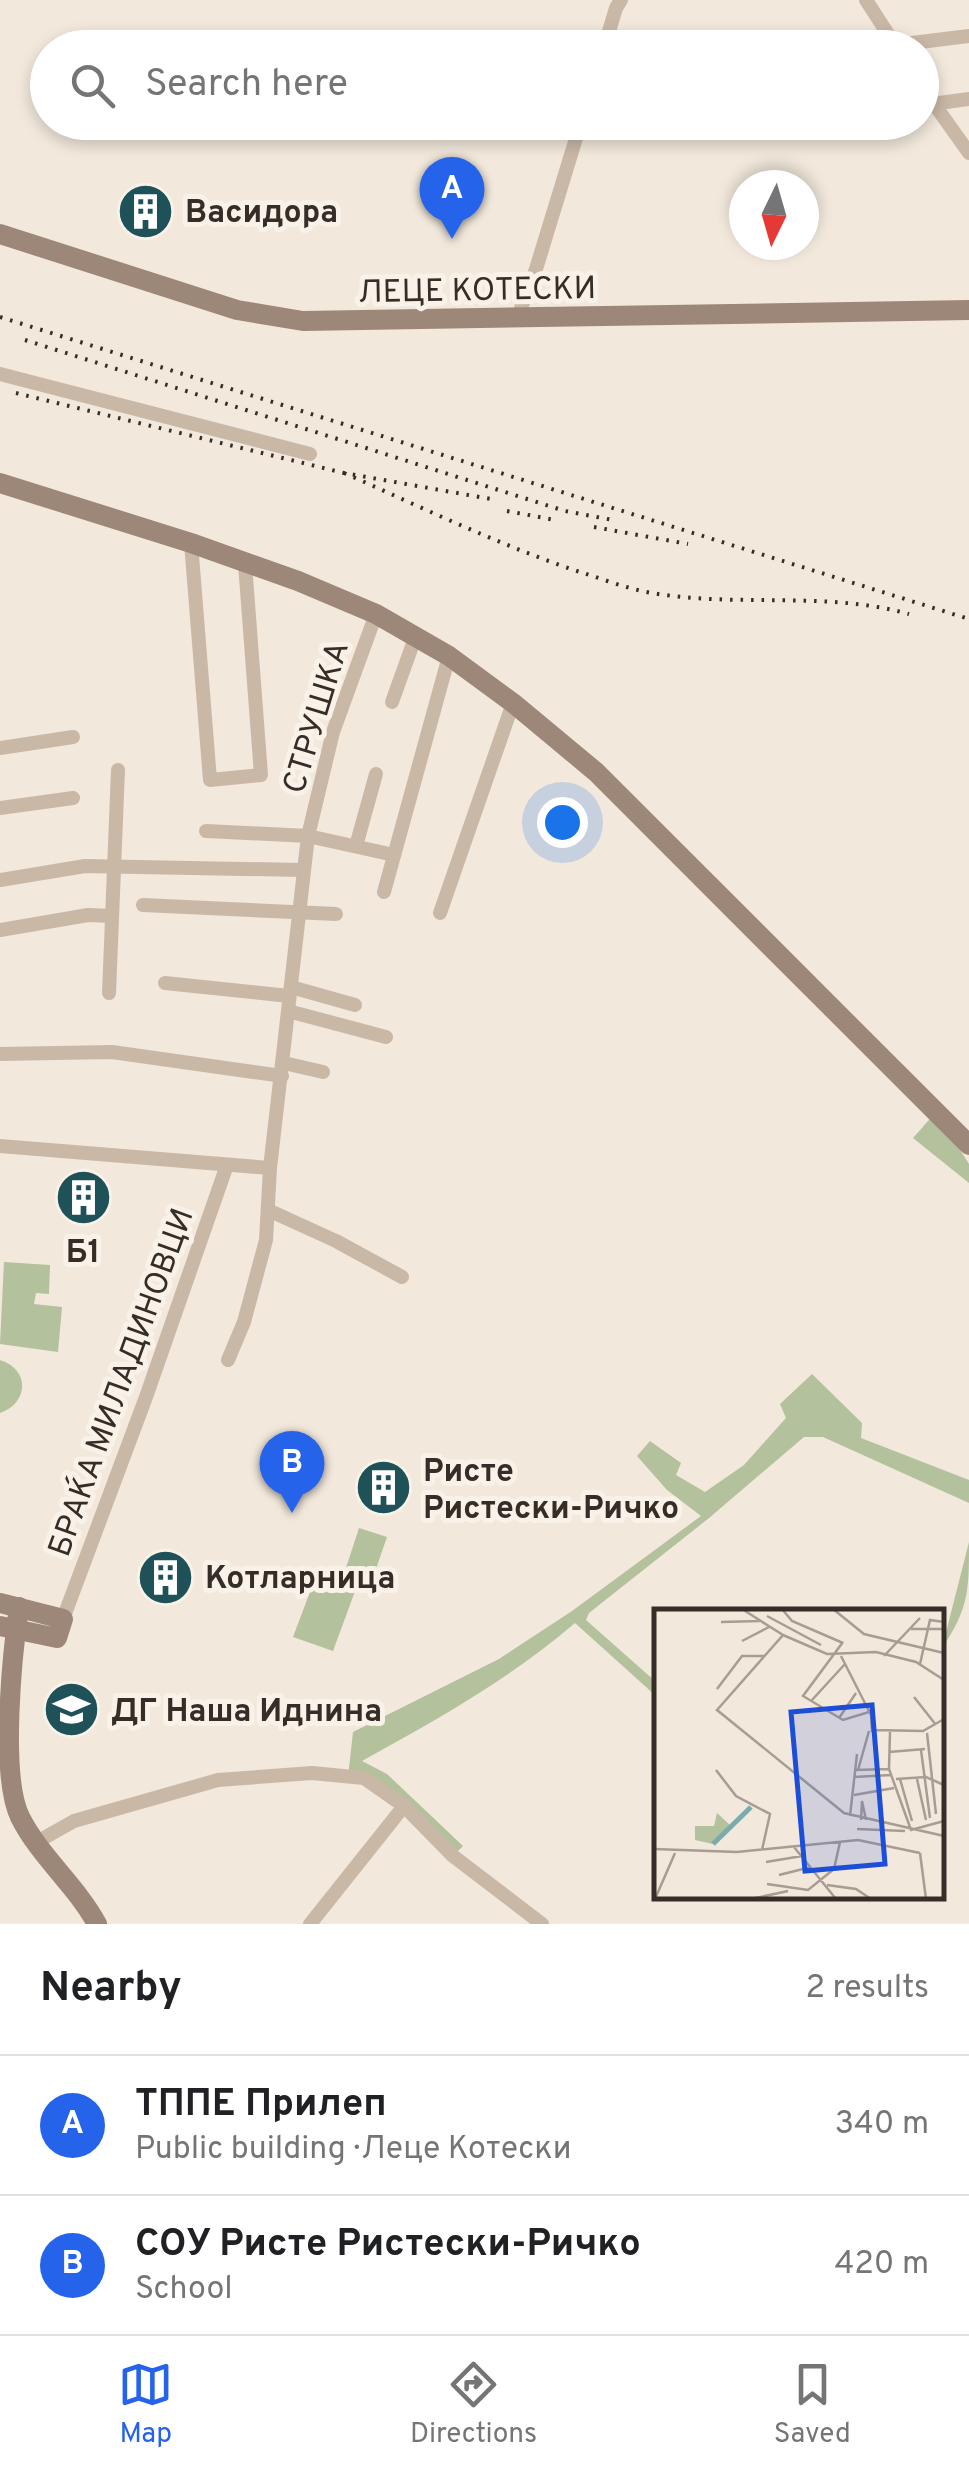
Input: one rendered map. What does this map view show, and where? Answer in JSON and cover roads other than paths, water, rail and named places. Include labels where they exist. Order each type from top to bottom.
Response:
[{"type":"main road","name":"ЛЕЦЕ КОТЕСКИ","points":[[0,234],[236,310],[303,322],[969,310]]},
{"type":"main road","points":[[0,483],[298,581],[376,614],[449,656],[513,703],[614,789],[969,1145]]},
{"type":"main road","points":[[8,1628],[57,1638],[63,1618],[9,1605],[8,1628],[10,1774],[17,1812],[35,1843],[97,1924]]},
{"type":"street","points":[[609,30],[621,0]]},
{"type":"street","points":[[866,0],[886,30]]},
{"type":"street","points":[[939,40],[969,36]]},
{"type":"street","points":[[939,103],[969,99]]},
{"type":"street","points":[[939,113],[969,152]]},
{"type":"street","points":[[518,316],[576,140]]},
{"type":"street","points":[[0,374],[310,454]]},
{"type":"street","points":[[191,543],[210,780],[261,775],[245,564]]},
{"type":"street","name":"СТРУШКА","points":[[228,1360],[244,1322],[266,1240],[270,1168],[308,836],[333,732],[376,614]]},
{"type":"street","points":[[392,702],[416,636]]},
{"type":"street","points":[[384,892],[449,656]]},
{"type":"street","points":[[440,913],[513,703]]},
{"type":"street","points":[[0,748],[73,738]]},
{"type":"street","points":[[109,993],[118,770]]},
{"type":"street","points":[[356,846],[376,774]]},
{"type":"street","points":[[0,808],[73,798]]},
{"type":"street","name":"СТРУШКА","points":[[206,831],[308,836],[394,855]]},
{"type":"street","points":[[0,880],[84,866],[302,870]]},
{"type":"street","points":[[143,905],[336,914]]},
{"type":"street","points":[[0,930],[88,915],[112,916]]},
{"type":"street","points":[[165,983],[355,1005]]},
{"type":"street","points":[[289,998],[386,1037]]},
{"type":"street","points":[[0,1054],[112,1052],[323,1072]]},
{"type":"street","name":"БРАЌА МИЛАДИНОВЦИ","points":[[0,1146],[270,1168]]},
{"type":"street","name":"БРАЌА МИЛАДИНОВЦИ","points":[[63,1618],[227,1165]]},
{"type":"street","points":[[268,1210],[336,1240],[402,1276]]},
{"type":"street","points":[[35,1843],[74,1821],[110,1808],[218,1780],[312,1773],[364,1778],[404,1806],[453,1856],[542,1924]]},
{"type":"street","points":[[310,1924],[404,1806]]},
{"type":"railway","points":[[0,317],[969,619]]},
{"type":"railway","points":[[25,340],[565,511],[613,520]]},
{"type":"railway","points":[[16,393],[344,473],[491,499]]},
{"type":"railway","points":[[344,473],[518,549],[637,590],[689,598],[847,603],[909,614]]},
{"type":"railway","points":[[507,511],[555,520]]},
{"type":"railway","points":[[594,527],[688,544]]},
{"type":"place","name":"Васидора","points":[[146,211]]},
{"type":"place","name":"ТППЕ Прилеп","points":[[452,239]]},
{"type":"place","name":"Б1","points":[[83,1197]]},
{"type":"place","name":"Ристе Ристески-Ричко","points":[[384,1488]]},
{"type":"place","name":"СОУ Ристе Ристески-Ричко","points":[[292,1513]]},
{"type":"place","name":"Котларница","points":[[166,1577]]},
{"type":"place","name":"ДГ Наша Иднина","points":[[72,1710]]}]
